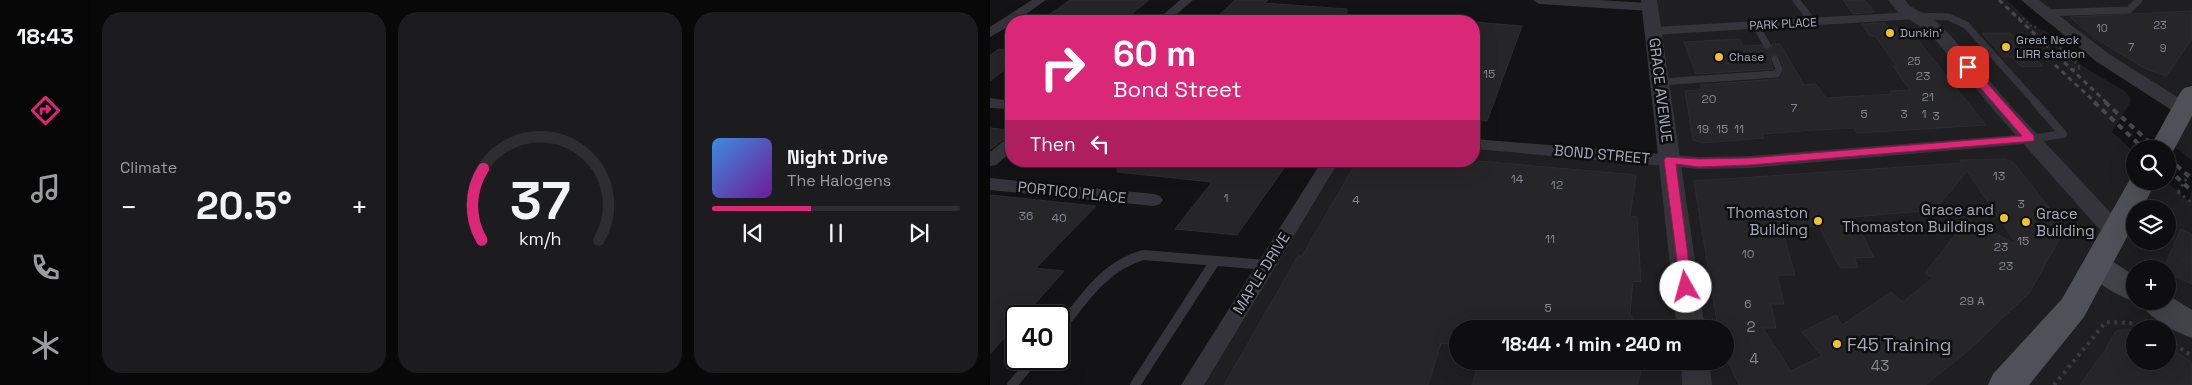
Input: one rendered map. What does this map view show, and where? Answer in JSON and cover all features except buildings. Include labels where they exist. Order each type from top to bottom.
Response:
[{"type":"main road","points":[[2168,140],[2190,108]]},
{"type":"main road","points":[[2006,385],[2055,331],[2073,308],[2138,190]]},
{"type":"main road","points":[[2097,266],[2126,284]]},
{"type":"main road","points":[[2168,310],[2192,325]]},
{"type":"street","points":[[1017,15],[1040,0]]},
{"type":"street","points":[[1169,15],[1187,0]]},
{"type":"street","points":[[1539,0],[1649,4]]},
{"type":"street","points":[[1896,0],[1913,16],[1930,25],[1944,39],[2030,139],[2116,233]]},
{"type":"street","points":[[2029,0],[2041,20],[2190,108]]},
{"type":"street","name":"GRACE AVENUE","points":[[1649,4],[1690,320]]},
{"type":"street","name":"PARK PLACE","points":[[1654,31],[1913,16]]},
{"type":"street","points":[[990,33],[1005,23]]},
{"type":"street","points":[[990,104],[1005,105]]},
{"type":"street","name":"BOND STREET","points":[[1480,144],[1699,163],[1750,162],[2030,139]]},
{"type":"street","points":[[990,161],[1005,149]]},
{"type":"street","points":[[990,172],[1005,164]]},
{"type":"street","name":"MAPLE DRIVE","points":[[1192,385],[1327,167]]},
{"type":"street","name":"PORTICO PLACE","points":[[990,184],[1154,200]]},
{"type":"street","points":[[1695,370],[1697,385]]},
{"type":"lane","points":[[1796,0],[1813,22]]},
{"type":"lane","points":[[2041,20],[2129,10],[2139,0]]},
{"type":"lane","points":[[1913,16],[1949,17],[1966,25],[2063,134],[2030,139]]},
{"type":"lane","points":[[1756,26],[1767,45]]},
{"type":"lane","points":[[1660,82],[1768,76],[1777,74],[1779,69],[1775,59]]},
{"type":"lane","points":[[1070,317],[1112,268],[1129,257],[1143,255],[1266,265]]},
{"type":"lane","points":[[1135,385],[1215,261]]},
{"type":"lane","points":[[1012,385],[1025,370]]},
{"type":"path","points":[[2018,18],[2023,18],[2032,27],[2041,20]]},
{"type":"path","points":[[2016,42],[2052,41],[2081,68],[2072,69]]},
{"type":"path","points":[[2192,170],[2178,192],[2192,203]]},
{"type":"path","points":[[2054,385],[2106,322],[2126,323]]},
{"type":"path","points":[[2176,345],[2192,356]]},
{"type":"shaded area","points":[[1649,0],[2007,0],[2036,28],[2046,31],[2084,67],[2123,90],[2130,97],[2130,103],[2112,132],[2126,145],[2126,190],[2176,190],[2188,201],[2192,190],[2192,385],[1191,385],[1326,167],[1480,167],[1480,144],[1670,159]]},
{"type":"shaded area","points":[[2029,0],[2192,0],[2192,113],[2185,110],[2192,118],[2192,161],[2176,148],[2176,140],[2168,140],[2183,109]]},
{"type":"railway","points":[[1999,0],[2107,103]]},
{"type":"railway","points":[[2055,65],[2096,103]]},
{"type":"railway","points":[[2094,102],[2134,140]]},
{"type":"railway","points":[[2105,102],[2147,140]]},
{"type":"railway","points":[[2176,165],[2192,179]]},
{"type":"railway","points":[[2176,176],[2192,191]]},
{"type":"place","name":"Dunkin'","points":[[1890,33]]},
{"type":"place","name":"Great Neck LIRR station","points":[[2006,47]]},
{"type":"place","name":"Chase","points":[[1719,57]]},
{"type":"place","name":"Grace and Thomaston Buildings","points":[[2004,218]]},
{"type":"place","name":"Thomaston Building","points":[[1818,221]]},
{"type":"place","name":"Grace Building","points":[[2026,222]]},
{"type":"place","name":"F45 Training","points":[[1837,344]]},
{"type":"route","points":[[1686,287],[1670,160],[1699,163],[1750,162],[2030,139],[1968,67]]}]
